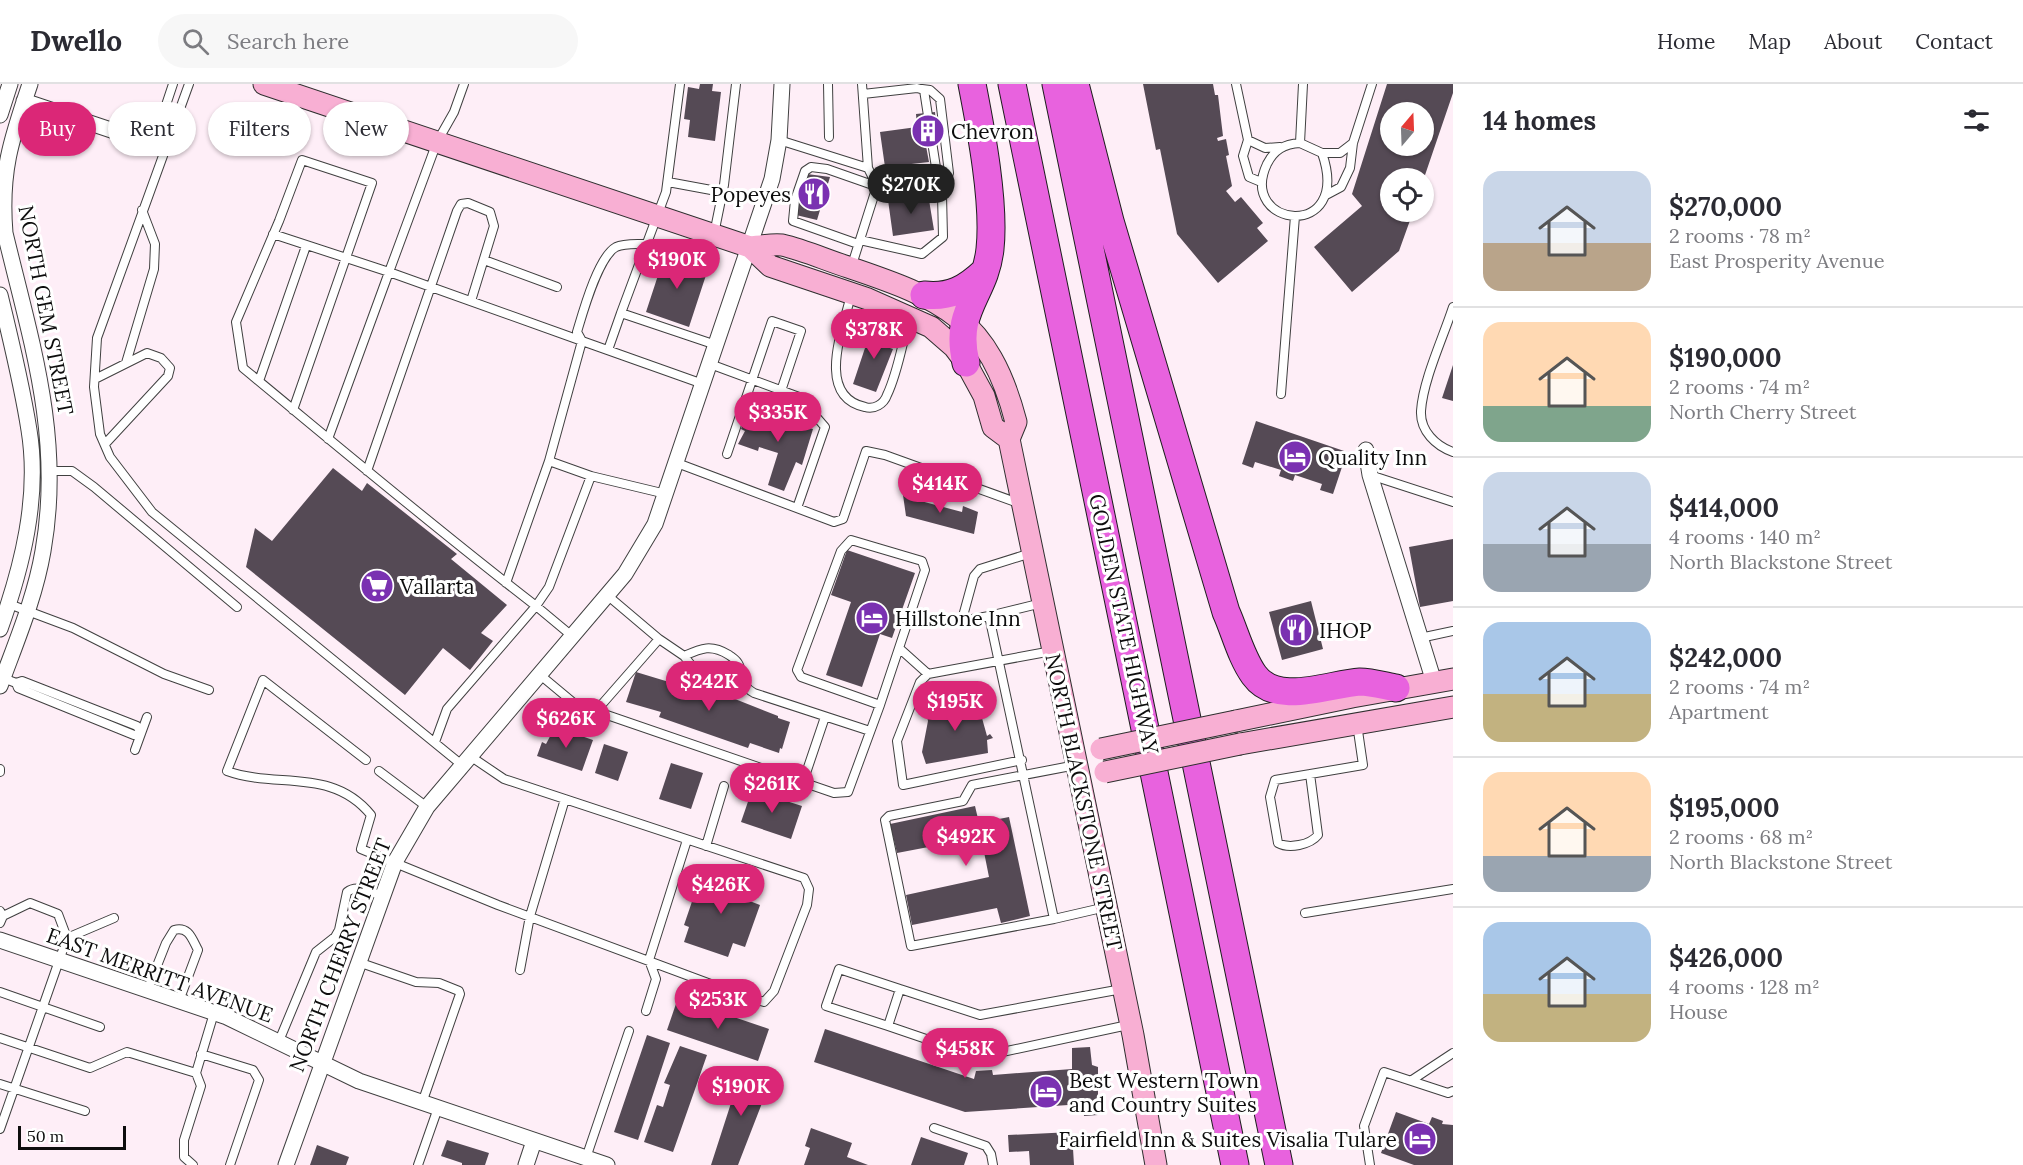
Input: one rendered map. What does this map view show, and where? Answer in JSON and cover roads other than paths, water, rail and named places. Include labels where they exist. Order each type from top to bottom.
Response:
[{"type":"highway","points":[[966,363],[961,334],[964,321],[986,270],[991,232],[972,84]]},
{"type":"highway","name":"GOLDEN STATE HIGHWAY","points":[[1012,84],[1235,1165]]},
{"type":"highway","name":"GOLDEN STATE HIGHWAY","points":[[1056,84],[1279,1165]]},
{"type":"highway","points":[[1075,84],[1114,232],[1226,612],[1247,663],[1255,678],[1265,685],[1287,692],[1362,682],[1396,688]]},
{"type":"highway","points":[[916,305],[961,291],[986,270]]},
{"type":"main road","points":[[264,84],[750,247],[780,245],[850,268],[916,305]]},
{"type":"main road","points":[[750,247],[770,266],[851,293],[916,305]]},
{"type":"main road","name":"NORTH BLACKSTONE STREET","points":[[916,305],[964,321],[986,349],[1007,388],[1016,422],[1009,439],[1131,1025],[1156,1165]]},
{"type":"main road","name":"NORTH BLACKSTONE STREET","points":[[916,305],[966,363],[984,396],[993,428],[1009,439]]},
{"type":"main road","points":[[1077,764],[1101,749],[1396,688],[1443,681]]},
{"type":"main road","points":[[1357,723],[1368,711],[1379,706],[1453,692]]},
{"type":"main road","points":[[1077,764],[1105,772],[1240,744],[1453,707]]},
{"type":"street","points":[[0,115],[10,84]]},
{"type":"street","name":"NORTH GEM STREET","points":[[6,682],[43,551],[50,471],[43,392],[5,233],[2,210],[2,190],[8,150],[30,84]]},
{"type":"street","name":"NORTH CHERRY STREET","points":[[286,1165],[395,861],[427,807],[607,595],[643,548],[677,463],[772,179],[779,140],[782,84]]},
{"type":"street","points":[[24,101],[108,129]]},
{"type":"street","name":"NORTH GEM STREET","points":[[0,295],[30,432],[32,462],[28,521],[17,579],[0,629]]},
{"type":"street","points":[[1365,450],[1370,475],[1420,638],[1443,681]]},
{"type":"street","name":"EAST MERRITT AVENUE","points":[[0,940],[214,1013],[279,1041],[359,1081],[608,1165]]},
{"type":"street","points":[[526,1165],[534,1141]]},
{"type":"lane","points":[[167,102],[173,84]]},
{"type":"lane","points":[[189,84],[141,210],[97,338],[94,379],[100,434],[110,457],[152,512],[435,742],[504,779],[804,878],[809,889],[807,905],[774,991],[764,1002],[530,916],[361,849],[371,815],[357,799],[306,780],[244,777],[227,771],[263,680],[366,760]]},
{"type":"lane","points":[[328,439],[437,142],[454,112],[464,84]]},
{"type":"lane","points":[[608,350],[668,182],[680,84]]},
{"type":"lane","points":[[714,235],[736,84]]},
{"type":"lane","points":[[828,84],[829,137]]},
{"type":"lane","points":[[850,268],[878,186],[868,168],[862,84]]},
{"type":"lane","points":[[1236,84],[1248,140],[1244,156],[1249,177],[1261,182]]},
{"type":"lane","points":[[1300,143],[1303,84]]},
{"type":"lane","points":[[1280,147],[1270,158],[1261,182],[1262,193],[1268,203],[1280,212],[1295,216],[1310,215],[1326,195],[1341,187],[1350,168],[1353,143],[1372,84]]},
{"type":"lane","points":[[863,94],[922,88],[930,90],[940,99],[949,173],[942,195],[944,237],[922,254],[859,242],[793,221],[795,200],[805,171],[812,168],[826,169],[887,190],[934,188],[942,195]]},
{"type":"lane","points":[[922,88],[927,95],[937,174],[934,188]]},
{"type":"lane","points":[[779,140],[868,168]]},
{"type":"lane","points":[[1248,140],[1265,148],[1300,143],[1322,153],[1340,153],[1353,143]]},
{"type":"lane","points":[[1322,153],[1328,174],[1326,195]]},
{"type":"lane","points":[[294,410],[372,183],[302,160],[236,322],[243,368],[367,471],[572,636]]},
{"type":"lane","points":[[668,182],[722,192]]},
{"type":"lane","points":[[367,471],[429,286],[461,204],[468,203],[490,212],[494,226],[471,301]]},
{"type":"lane","points":[[126,363],[154,269],[155,243],[141,210]]},
{"type":"lane","points":[[1281,394],[1295,216]]},
{"type":"lane","points":[[273,234],[346,260],[389,272],[704,384]]},
{"type":"lane","points":[[506,583],[549,461],[582,341],[578,332],[583,312],[607,255],[620,246],[645,244]]},
{"type":"lane","points":[[258,381],[306,246]]},
{"type":"lane","points":[[484,260],[556,287]]},
{"type":"lane","points":[[851,293],[834,368],[844,398],[867,408],[875,408],[887,397],[916,305]]},
{"type":"lane","points":[[1453,307],[1421,412],[1427,435],[1444,449],[1453,452]]},
{"type":"lane","points":[[621,313],[717,345]]},
{"type":"lane","points":[[727,454],[772,321],[801,331],[781,391]]},
{"type":"lane","points":[[94,379],[147,353],[161,358],[170,368],[168,376],[105,444]]},
{"type":"lane","points":[[710,364],[800,397],[825,427],[797,508]]},
{"type":"lane","points":[[677,463],[834,522],[843,519],[866,451],[885,455],[1023,505]]},
{"type":"lane","points":[[549,461],[591,476],[666,494]]},
{"type":"lane","points":[[50,471],[72,471],[237,607]]},
{"type":"lane","points":[[1370,475],[1453,502]]},
{"type":"lane","points":[[435,742],[447,709],[536,606],[549,586],[591,476]]},
{"type":"lane","points":[[539,674],[575,704],[834,793],[848,792],[880,705],[925,566],[916,559],[851,540],[841,551],[797,670],[801,677],[880,705]]},
{"type":"lane","points":[[1033,552],[980,569],[974,576],[963,616],[967,620],[1043,603]]},
{"type":"lane","points":[[607,595],[659,639],[684,656],[696,671],[754,693],[870,731]]},
{"type":"lane","points":[[9,604],[73,628],[164,674],[209,690]]},
{"type":"lane","points":[[989,616],[1022,760],[1054,919]]},
{"type":"lane","points":[[1420,638],[1453,631]]},
{"type":"lane","points":[[596,711],[659,639]]},
{"type":"lane","points":[[684,656],[699,648],[719,650],[735,659],[745,688]]},
{"type":"lane","points":[[899,648],[928,674]]},
{"type":"lane","points":[[1022,760],[903,785],[897,741],[920,682],[928,674],[1053,651]]},
{"type":"lane","points":[[6,682],[22,681],[137,726],[141,733]]},
{"type":"lane","points":[[135,750],[147,717]]},
{"type":"lane","points":[[803,782],[825,717]]},
{"type":"lane","points":[[1311,774],[1318,836],[1313,841],[1290,846],[1281,845],[1278,843],[1270,797],[1275,780],[1364,765],[1357,723]]},
{"type":"lane","points":[[1077,764],[972,785],[963,801],[886,818],[909,945],[913,947],[1106,907]]},
{"type":"lane","points":[[379,771],[427,807]]},
{"type":"lane","points":[[706,846],[724,786]]},
{"type":"lane","points":[[520,970],[530,916],[565,799]]},
{"type":"lane","points":[[646,1011],[656,978],[649,960],[687,840]]},
{"type":"lane","points":[[279,1041],[316,952],[335,938],[339,930],[347,892],[352,888],[359,888],[382,896]]},
{"type":"lane","points":[[1305,913],[1453,889]]},
{"type":"lane","points":[[0,1129],[67,939],[58,914],[30,903],[1,916]]},
{"type":"lane","points":[[67,939],[114,918]]},
{"type":"lane","points":[[147,991],[165,943],[174,930],[180,928],[188,932],[198,950],[179,1001]]},
{"type":"lane","points":[[358,962],[416,982],[439,983],[459,991],[460,994],[422,1103]]},
{"type":"lane","points":[[1123,989],[980,1015],[839,969],[826,1006],[979,1057],[1131,1025]]},
{"type":"lane","points":[[888,1026],[900,989]]},
{"type":"lane","points":[[0,992],[100,1027]]},
{"type":"lane","points":[[193,1165],[184,1157],[184,1140],[201,1086],[196,1072],[214,1013]]},
{"type":"lane","points":[[586,1158],[629,1031]]},
{"type":"lane","points":[[0,1038],[90,1068],[127,1052],[196,1072]]},
{"type":"lane","points":[[1412,1080],[1453,1053]]},
{"type":"lane","points":[[201,1054],[253,1070],[259,1080],[230,1165]]},
{"type":"lane","points":[[1370,1165],[1364,1126],[1384,1072],[1448,1093],[1453,1091]]},
{"type":"lane","points":[[0,1084],[85,1111]]},
{"type":"lane","points":[[418,1165],[438,1108]]},
{"type":"lane","points":[[934,1128],[986,1146],[991,1154],[993,1165]]},
{"type":"place","name":"Chevron","points":[[928,131]]},
{"type":"place","name":"Popeyes","points":[[814,194]]},
{"type":"place","name":"Quality Inn","points":[[1295,457]]},
{"type":"place","name":"Vallarta","points":[[377,586]]},
{"type":"place","name":"Hillstone Inn","points":[[872,618]]},
{"type":"place","name":"IHOP","points":[[1296,630]]},
{"type":"place","name":"Best Western Town and Country Suites","points":[[1046,1092]]},
{"type":"place","name":"Fairfield Inn & Suites Visalia Tulare","points":[[1420,1139]]}]
